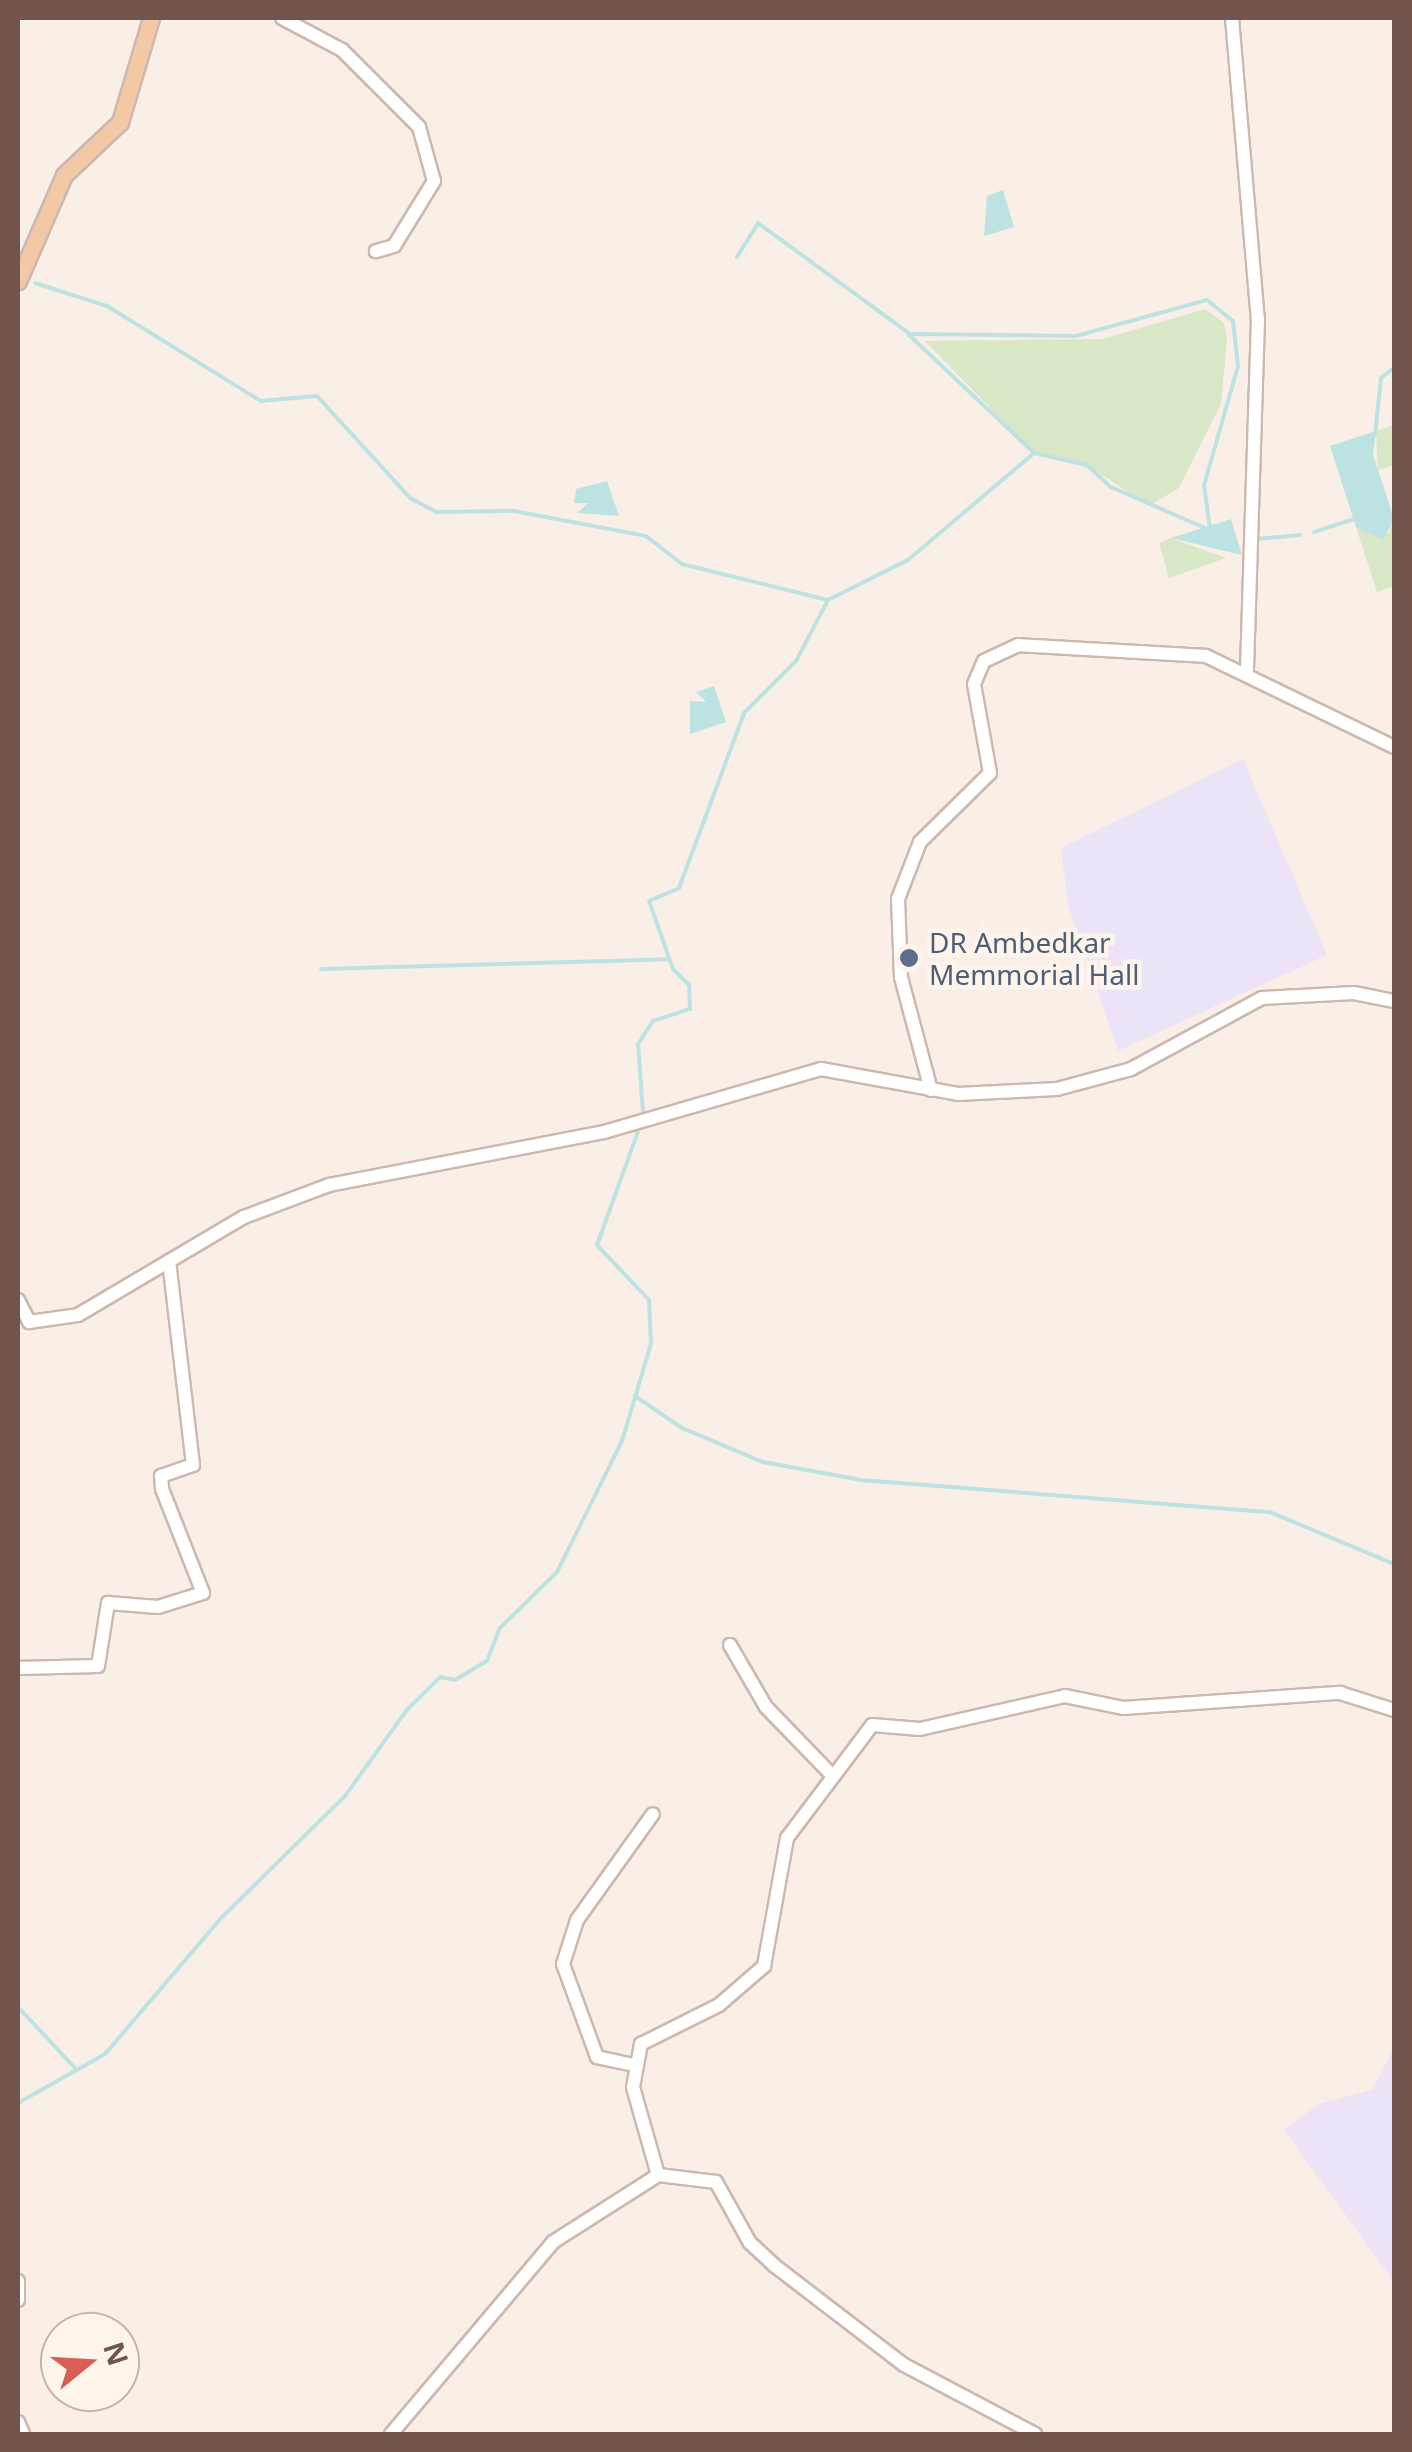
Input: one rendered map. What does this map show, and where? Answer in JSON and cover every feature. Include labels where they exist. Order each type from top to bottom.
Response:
[{"type":"main road","points":[[18,281],[64,175],[120,122],[151,18]]},
{"type":"street","points":[[282,18],[342,50],[419,127],[434,180],[394,246],[376,251]]},
{"type":"street","points":[[1232,18],[1258,319],[1247,670]]},
{"type":"street","points":[[931,1090],[900,976],[898,899],[920,842],[990,773],[974,684],[984,661],[1018,645],[1206,656],[1247,670],[1394,747]]},
{"type":"street","points":[[18,1300],[29,1322],[78,1315],[244,1217],[329,1185],[604,1132],[821,1069],[931,1090],[1056,1089],[1132,1070],[1262,998],[1354,992],[1394,1002]]},
{"type":"street","points":[[18,1668],[79,1674],[98,1666],[108,1603],[158,1607],[203,1593],[162,1489],[162,1476],[193,1465],[169,1260]]},
{"type":"street","points":[[730,1645],[766,1707],[830,1774]]},
{"type":"street","points":[[658,2175],[643,2141],[634,2064],[640,2044],[719,2006],[764,1966],[787,1838],[830,1774],[872,1725],[920,1729],[1065,1696],[1123,1708],[1340,1694],[1394,1710]]},
{"type":"street","points":[[634,2064],[598,2057],[564,1964],[577,1920],[652,1814]]},
{"type":"street","points":[[391,2434],[553,2242],[658,2175],[716,2182],[750,2242],[775,2266],[904,2364],[1034,2434]]},
{"type":"street","points":[[18,2281],[18,2300]]},
{"type":"street","points":[[18,2422],[22,2434]]},
{"type":"shaded area","points":[[1243,759],[1327,955],[1118,1051],[1068,905],[1061,848]]},
{"type":"shaded area","points":[[1394,2047],[1394,2282],[1284,2130],[1319,2104],[1372,2090]]},
{"type":"green space","points":[[1205,309],[1224,323],[1227,340],[1221,404],[1179,488],[1149,506],[1087,465],[1034,453],[925,341],[1103,339]]},
{"type":"green space","points":[[1394,425],[1394,465],[1378,470],[1376,431]]},
{"type":"green space","points":[[1394,519],[1394,586],[1377,592],[1356,527],[1388,534]]},
{"type":"green space","points":[[1171,538],[1226,558],[1169,578],[1159,543]]},
{"type":"water","points":[[1003,190],[1014,227],[984,236],[987,196]]},
{"type":"water","points":[[1376,431],[1373,455],[1394,519],[1383,540],[1356,527],[1330,446]]},
{"type":"water","points":[[607,481],[619,516],[577,513],[588,503],[574,503],[576,489]]},
{"type":"water","points":[[1231,519],[1242,555],[1171,538]]},
{"type":"water","points":[[714,686],[726,722],[690,734],[690,701],[706,702],[696,692]]},
{"type":"waterway","points":[[737,257],[758,223],[910,334],[1076,336],[1207,300],[1233,321],[1238,366],[1204,485],[1210,529]]},
{"type":"waterway","points":[[35,283],[107,306],[261,401],[317,396],[410,498],[436,512],[514,511],[646,536],[682,564],[828,600]]},
{"type":"waterway","points":[[909,335],[1033,452]]},
{"type":"waterway","points":[[1375,435],[1381,378],[1394,368]]},
{"type":"waterway","points":[[643,1112],[638,1044],[653,1021],[690,1009],[689,985],[673,969],[649,901],[679,888],[744,713],[796,661],[828,600],[908,560],[1034,453],[1087,465],[1111,487],[1207,529]]},
{"type":"waterway","points":[[1314,532],[1357,518]]},
{"type":"waterway","points":[[1256,539],[1300,535]]},
{"type":"waterway","points":[[321,969],[669,959]]},
{"type":"waterway","points":[[18,2103],[105,2054],[223,1916],[345,1796],[406,1711],[440,1677],[455,1680],[487,1661],[499,1629],[557,1572],[622,1441],[651,1344],[649,1300],[597,1245],[638,1132]]},
{"type":"waterway","points":[[635,1396],[682,1428],[763,1462],[861,1480],[1270,1512],[1394,1564]]},
{"type":"waterway","points":[[18,2007],[76,2069]]},
{"type":"place","name":"DR Ambedkar Memmorial Hall","points":[[909,958]]}]
